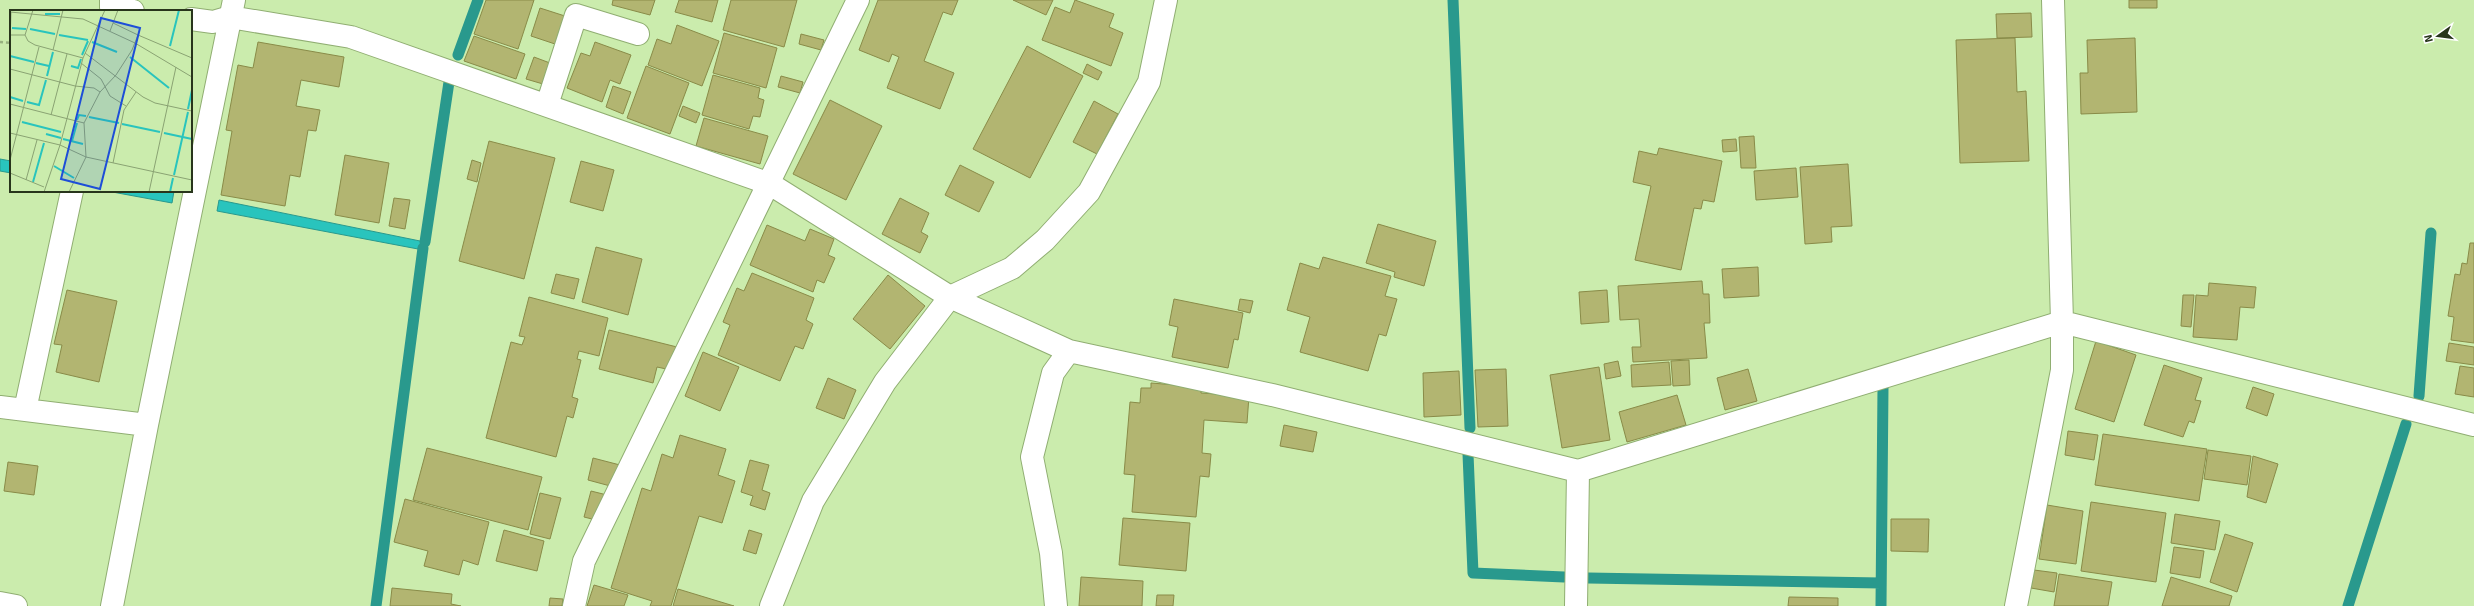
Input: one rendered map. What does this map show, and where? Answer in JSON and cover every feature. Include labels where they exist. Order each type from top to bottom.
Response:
[{"type":"street","points":[[574,606],[584,561],[770,184],[858,0]]},
{"type":"street","points":[[771,606],[813,501],[885,382],[950,297],[1012,268],[1045,240],[1088,192],[1149,82],[1166,0]]},
{"type":"street","points":[[2016,606],[2062,370],[2062,322],[2052,0]]},
{"type":"street","points":[[111,6],[129,10]]},
{"type":"street","points":[[192,19],[213,22],[232,9],[351,37],[770,184],[950,297],[1069,351],[1272,395],[1578,471],[2062,322],[2474,425]]},
{"type":"street","points":[[112,606],[147,425],[232,9]]},
{"type":"street","points":[[547,105],[576,15],[638,34]]},
{"type":"street","points":[[25,410],[72,192]]},
{"type":"street","points":[[1056,606],[1051,553],[1032,457],[1053,373],[1069,351]]},
{"type":"street","points":[[0,407],[147,425]]},
{"type":"street","points":[[1576,606],[1578,471]]},
{"type":"street","points":[[0,603],[16,606]]},
{"type":"water","points":[[0,159],[10,161],[10,173],[0,171]]},
{"type":"water","points":[[112,192],[174,192],[172,203]]},
{"type":"water","points":[[219,200],[425,242],[424,245],[418,249],[217,211]]},
{"type":"building","points":[[486,0],[534,0],[518,49],[474,34]]},
{"type":"building","points":[[613,0],[655,0],[650,15],[612,5]]},
{"type":"building","points":[[679,0],[718,0],[712,22],[675,12]]},
{"type":"building","points":[[731,0],[797,0],[784,47],[723,30]]},
{"type":"building","points":[[878,0],[958,0],[952,15],[943,12],[924,61],[954,73],[940,109],[887,88],[899,57],[892,54],[889,62],[859,50]]},
{"type":"building","points":[[1013,0],[1053,0],[1046,15]]},
{"type":"building","points":[[1075,0],[1114,14],[1109,27],[1123,33],[1111,66],[1042,40],[1055,7],[1070,13]]},
{"type":"building","points":[[2129,0],[2157,0],[2157,8],[2129,8]]},
{"type":"building","points":[[540,8],[568,17],[558,45],[531,36]]},
{"type":"building","points":[[2031,13],[2032,37],[1997,38],[1996,14]]},
{"type":"building","points":[[677,25],[719,41],[702,86],[648,65],[657,39],[671,44]]},
{"type":"building","points":[[724,33],[777,48],[766,88],[713,73]]},
{"type":"building","points":[[801,34],[824,40],[821,50],[799,44]]},
{"type":"building","points":[[474,36],[525,54],[516,79],[464,61]]},
{"type":"building","points":[[2015,38],[2017,92],[2026,91],[2029,161],[1960,163],[1956,40]]},
{"type":"building","points":[[2135,38],[2137,112],[2081,114],[2080,73],[2088,73],[2087,40]]},
{"type":"building","points":[[258,42],[344,57],[339,87],[301,80],[296,106],[320,110],[316,131],[308,130],[300,177],[290,175],[285,206],[221,195],[232,131],[226,130],[238,65],[253,68]]},
{"type":"building","points":[[595,42],[631,55],[620,84],[610,80],[602,102],[567,88],[581,53],[590,56]]},
{"type":"building","points":[[1027,46],[1083,76],[1030,178],[973,149]]},
{"type":"building","points":[[534,57],[550,63],[543,84],[526,79]]},
{"type":"building","points":[[1087,64],[1102,72],[1098,80],[1083,73]]},
{"type":"building","points":[[646,66],[689,83],[670,134],[627,118]]},
{"type":"building","points":[[713,75],[760,88],[758,98],[764,100],[760,117],[753,116],[749,129],[702,115]]},
{"type":"building","points":[[781,76],[803,82],[800,93],[778,87]]},
{"type":"building","points":[[613,86],[631,92],[623,114],[606,107]]},
{"type":"building","points":[[830,100],[882,126],[846,200],[793,174]]},
{"type":"building","points":[[1094,101],[1118,114],[1097,154],[1073,142]]},
{"type":"building","points":[[683,106],[700,113],[696,123],[679,116]]},
{"type":"building","points":[[704,118],[768,136],[760,164],[696,146]]},
{"type":"building","points":[[1754,136],[1756,168],[1741,168],[1739,137]]},
{"type":"building","points":[[1736,139],[1737,151],[1723,152],[1722,140]]},
{"type":"building","points":[[489,141],[555,158],[524,279],[459,261]]},
{"type":"building","points":[[1659,148],[1722,161],[1714,202],[1703,200],[1701,209],[1694,208],[1681,270],[1635,260],[1651,186],[1633,182],[1639,151],[1657,155]]},
{"type":"building","points":[[345,155],[389,163],[379,223],[335,215]]},
{"type":"building","points":[[472,160],[481,163],[477,182],[467,179]]},
{"type":"building","points":[[581,161],[614,170],[603,211],[570,202]]},
{"type":"building","points":[[1848,164],[1852,226],[1831,227],[1832,242],[1805,244],[1800,167]]},
{"type":"building","points":[[960,165],[994,182],[979,212],[945,195]]},
{"type":"building","points":[[1796,168],[1798,197],[1756,200],[1754,171]]},
{"type":"building","points":[[394,198],[410,200],[405,229],[389,226]]},
{"type":"building","points":[[900,198],[929,213],[921,232],[928,236],[920,253],[882,234]]},
{"type":"building","points":[[1378,224],[1436,241],[1424,286],[1394,277],[1395,272],[1366,263]]},
{"type":"building","points":[[767,225],[805,241],[810,229],[834,239],[828,255],[835,258],[824,283],[817,280],[813,292],[750,265]]},
{"type":"building","points":[[2470,243],[2474,243],[2474,343],[2451,340],[2454,317],[2448,316],[2455,274],[2460,275],[2462,263],[2467,264]]},
{"type":"building","points":[[596,247],[642,259],[628,315],[582,302]]},
{"type":"building","points":[[1323,257],[1391,276],[1385,296],[1397,299],[1386,336],[1379,334],[1368,371],[1300,352],[1310,317],[1287,310],[1300,263],[1319,269]]},
{"type":"building","points":[[1758,267],[1759,296],[1724,298],[1722,269]]},
{"type":"building","points":[[752,273],[814,298],[806,320],[813,324],[803,349],[795,346],[780,381],[718,355],[730,325],[723,322],[737,288],[744,291]]},
{"type":"building","points":[[556,274],[579,279],[574,299],[551,293]]},
{"type":"building","points":[[888,275],[925,306],[890,349],[853,319]]},
{"type":"building","points":[[1702,281],[1703,294],[1709,294],[1710,323],[1704,323],[1707,358],[1633,362],[1632,347],[1641,347],[1639,319],[1620,320],[1618,286]]},
{"type":"building","points":[[2209,283],[2256,287],[2254,308],[2240,307],[2237,340],[2193,337],[2196,295],[2208,296]]},
{"type":"building","points":[[67,290],[117,301],[99,382],[56,372],[62,345],[54,344]]},
{"type":"building","points":[[1607,290],[1609,322],[1581,324],[1579,292]]},
{"type":"building","points":[[2183,295],[2194,295],[2191,327],[2181,326]]},
{"type":"building","points":[[529,297],[608,318],[599,356],[579,351],[577,359],[581,360],[572,397],[578,399],[573,418],[567,416],[556,457],[486,438],[511,342],[522,345],[525,337],[519,336]]},
{"type":"building","points":[[1174,299],[1243,313],[1238,340],[1234,339],[1228,368],[1172,357],[1178,327],[1169,325]]},
{"type":"building","points":[[1240,299],[1253,301],[1250,313],[1238,310]]},
{"type":"building","points":[[609,330],[677,347],[671,370],[657,367],[653,383],[599,369]]},
{"type":"building","points":[[2096,341],[2136,355],[2114,422],[2075,409]]},
{"type":"building","points":[[2449,343],[2474,347],[2474,365],[2446,361]]},
{"type":"building","points":[[703,352],[739,367],[720,411],[685,396]]},
{"type":"building","points":[[1689,360],[1690,385],[1673,386],[1671,361]]},
{"type":"building","points":[[1618,361],[1621,376],[1606,379],[1604,364]]},
{"type":"building","points":[[1669,362],[1671,385],[1632,387],[1631,365]]},
{"type":"building","points":[[2164,365],[2202,378],[2195,400],[2201,401],[2194,423],[2189,421],[2183,437],[2144,425]]},
{"type":"building","points":[[2460,366],[2474,368],[2474,397],[2455,394]]},
{"type":"building","points":[[1599,367],[1610,440],[1562,448],[1550,375]]},
{"type":"building","points":[[1506,369],[1508,426],[1478,427],[1475,370]]},
{"type":"building","points":[[1748,369],[1757,401],[1725,410],[1717,378]]},
{"type":"building","points":[[1459,371],[1461,415],[1424,417],[1423,373]]},
{"type":"building","points":[[828,378],[856,390],[844,419],[816,408]]},
{"type":"building","points":[[1151,383],[1201,387],[1201,393],[1249,396],[1247,423],[1204,420],[1202,453],[1211,454],[1209,477],[1200,476],[1196,517],[1132,512],[1135,475],[1124,474],[1130,402],[1140,403],[1141,388],[1151,388]]},
{"type":"building","points":[[2253,387],[2274,394],[2267,416],[2246,408]]},
{"type":"building","points":[[1677,395],[1686,425],[1627,442],[1619,412]]},
{"type":"building","points":[[1284,425],[1317,432],[1313,452],[1280,446]]},
{"type":"building","points":[[2068,431],[2098,435],[2094,460],[2065,455]]},
{"type":"building","points":[[2103,434],[2207,449],[2199,501],[2095,485]]},
{"type":"building","points":[[680,435],[726,449],[718,475],[735,481],[722,523],[699,516],[671,606],[650,606],[652,601],[611,588],[642,488],[651,491],[662,454],[673,458]]},
{"type":"building","points":[[427,448],[542,477],[528,530],[413,500]]},
{"type":"building","points":[[2208,450],[2251,456],[2247,485],[2204,479]]},
{"type":"building","points":[[2253,456],[2278,464],[2266,503],[2247,497]]},
{"type":"building","points":[[593,458],[620,465],[614,487],[588,480]]},
{"type":"building","points":[[750,460],[769,465],[762,490],[770,493],[765,510],[750,505],[753,496],[741,492]]},
{"type":"building","points":[[8,462],[38,466],[34,495],[4,491]]},
{"type":"building","points":[[591,491],[607,495],[600,521],[584,517]]},
{"type":"building","points":[[540,493],[561,498],[550,539],[530,534]]},
{"type":"building","points":[[405,499],[489,522],[478,565],[463,560],[459,575],[424,566],[428,551],[394,542]]},
{"type":"building","points":[[2091,502],[2166,513],[2156,582],[2081,571]]},
{"type":"building","points":[[2047,505],[2083,511],[2076,564],[2039,559]]},
{"type":"building","points":[[2175,514],[2220,521],[2215,550],[2171,543]]},
{"type":"building","points":[[1123,518],[1190,523],[1186,571],[1119,565]]},
{"type":"building","points":[[1891,519],[1929,519],[1928,552],[1891,551]]},
{"type":"building","points":[[504,530],[544,541],[537,571],[496,561]]},
{"type":"building","points":[[749,530],[762,534],[756,554],[743,550]]},
{"type":"building","points":[[2225,534],[2253,543],[2237,592],[2210,582]]},
{"type":"building","points":[[2174,547],[2204,551],[2200,578],[2170,573]]},
{"type":"building","points":[[2034,570],[2057,573],[2054,592],[2031,588]]},
{"type":"building","points":[[2059,574],[2112,582],[2108,606],[2054,606]]},
{"type":"building","points":[[1081,577],[1143,581],[1142,606],[1079,606]]},
{"type":"building","points":[[2171,577],[2232,596],[2229,606],[2162,606]]},
{"type":"building","points":[[594,585],[628,595],[624,606],[587,606]]},
{"type":"building","points":[[392,588],[452,594],[451,604],[461,606],[390,606]]},
{"type":"building","points":[[678,589],[734,606],[673,606]]},
{"type":"building","points":[[1157,595],[1174,595],[1173,606],[1156,606]]},
{"type":"building","points":[[1789,597],[1838,598],[1838,606],[1788,606]]},
{"type":"building","points":[[550,598],[563,599],[562,606],[549,606]]},
{"type":"waterway","points":[[458,55],[478,0]]},
{"type":"waterway","points":[[1453,0],[1470,428]]},
{"type":"waterway","points":[[425,242],[449,82]]},
{"type":"waterway","points":[[2419,396],[2431,233]]},
{"type":"waterway","points":[[376,606],[423,248]]},
{"type":"waterway","points":[[1881,606],[1883,387]]},
{"type":"waterway","points":[[2348,606],[2406,424]]},
{"type":"waterway","points":[[1468,454],[1473,573],[1564,577]]},
{"type":"waterway","points":[[1588,578],[1881,583]]}]
